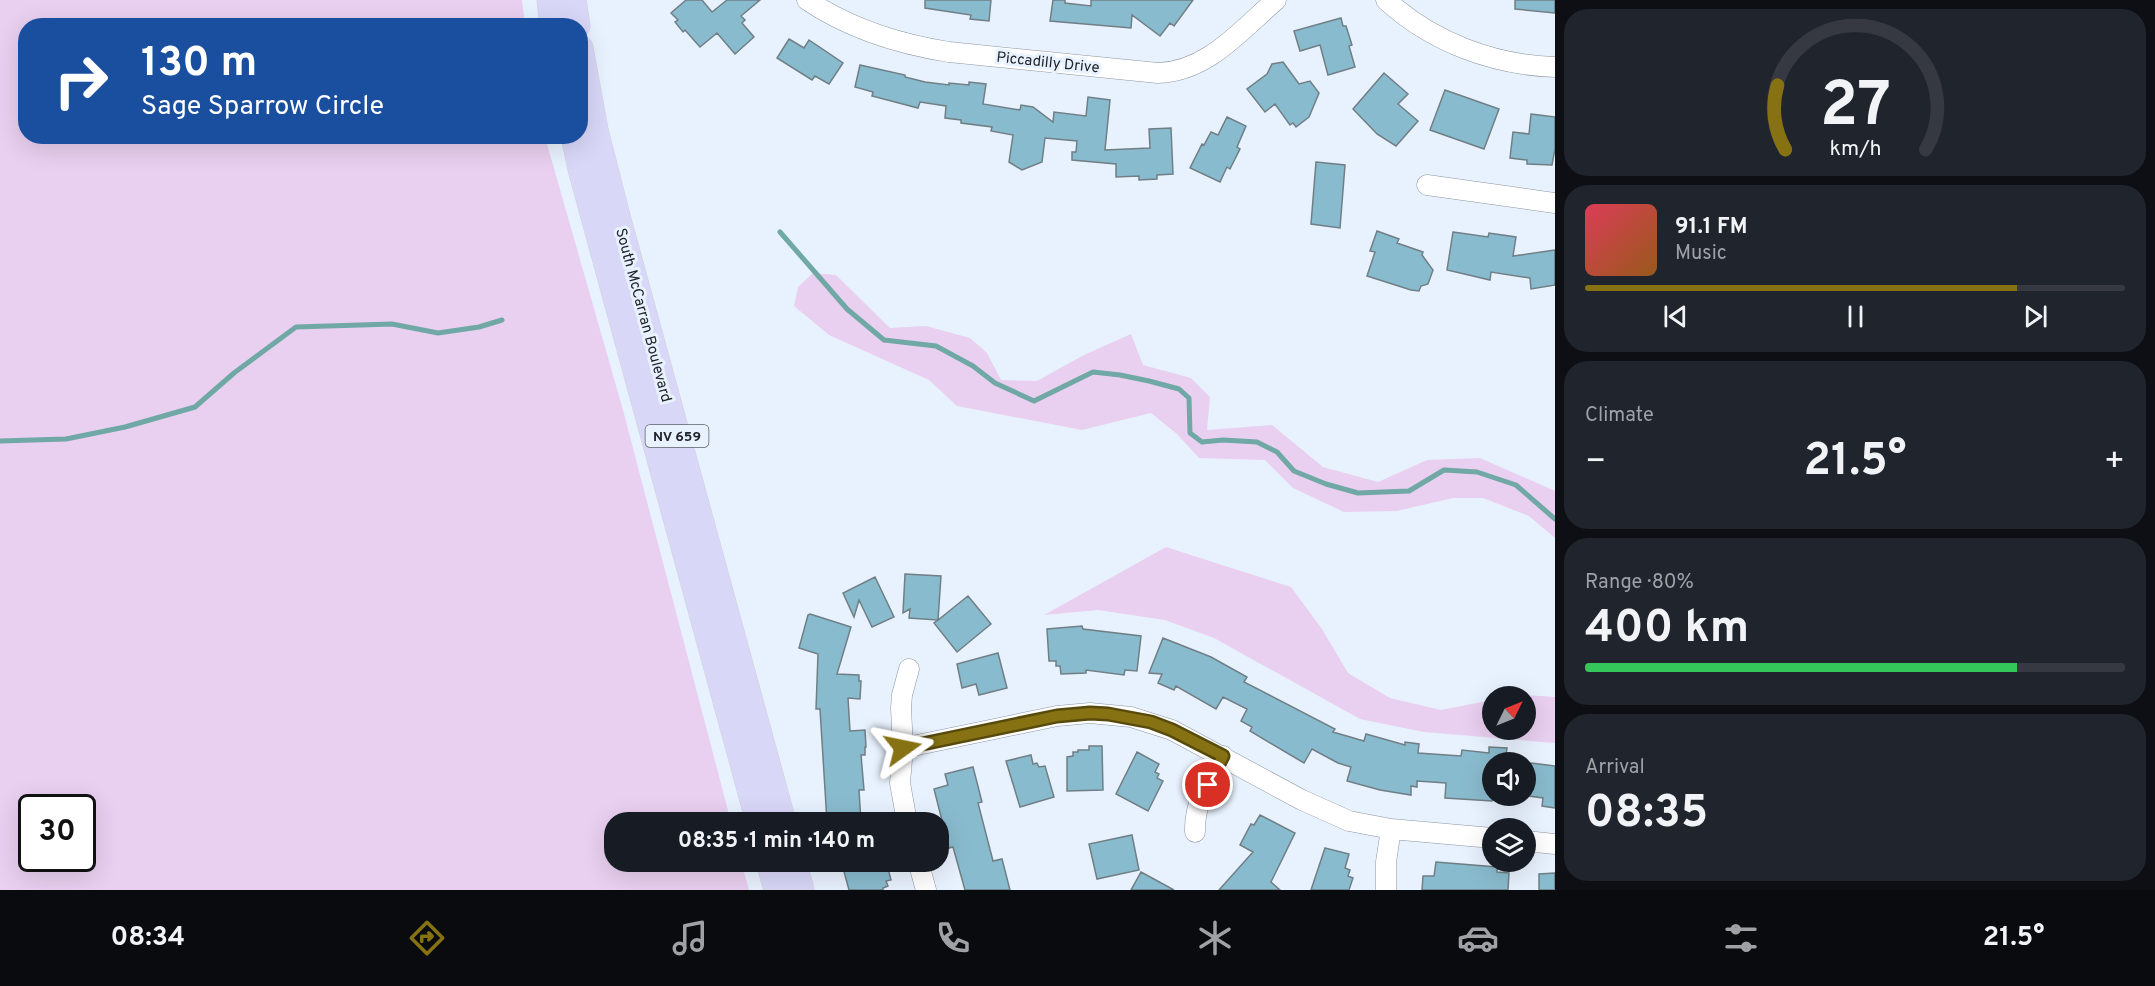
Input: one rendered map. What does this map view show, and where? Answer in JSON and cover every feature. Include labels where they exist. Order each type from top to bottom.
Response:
[{"type":"main road","points":[[550,0],[553,18]]},
{"type":"main road","points":[[573,0],[576,18]]},
{"type":"main road","name":"South McCarran Boulevard","points":[[588,92],[614,205],[780,812]]},
{"type":"main road","name":"South McCarran Boulevard","points":[[576,144],[756,812]]},
{"type":"main road","points":[[772,872],[777,890]]},
{"type":"main road","points":[[796,872],[801,890]]},
{"type":"street","name":"Piccadilly Drive","points":[[807,0],[851,26],[916,47],[1158,73],[1172,73],[1198,64],[1221,48],[1276,0]]},
{"type":"street","points":[[1386,0],[1437,37],[1468,51],[1497,60],[1555,67]]},
{"type":"street","points":[[1427,185],[1555,203]]},
{"type":"street","points":[[905,812],[900,783],[903,748],[902,695],[909,669]]},
{"type":"street","points":[[903,748],[1057,716],[1108,714],[1151,722],[1172,730],[1302,801],[1349,821],[1391,829],[1482,837]]},
{"type":"street","points":[[1195,832],[1195,815],[1200,799],[1223,756]]},
{"type":"street","points":[[1386,890],[1386,862],[1391,829]]},
{"type":"street","points":[[1536,842],[1555,844]]},
{"type":"street","points":[[921,872],[926,890]]},
{"type":"shaded area","points":[[0,0],[522,0],[524,18],[18,18],[18,144],[547,144],[623,410],[728,812],[604,812],[604,872],[744,872],[749,890],[0,890]]},
{"type":"shaded area","points":[[813,273],[836,275],[890,328],[926,326],[970,338],[987,353],[1001,380],[1037,381],[1084,355],[1131,334],[1143,365],[1191,378],[1210,397],[1207,430],[1272,425],[1323,467],[1378,482],[1427,460],[1480,458],[1555,491],[1555,538],[1529,516],[1483,498],[1453,498],[1397,511],[1344,512],[1293,488],[1265,460],[1199,458],[1177,434],[1151,413],[1082,430],[957,406],[929,380],[829,335],[794,306],[798,287]]},
{"type":"shaded area","points":[[1166,547],[1291,587],[1322,629],[1348,673],[1390,698],[1441,710],[1482,702],[1482,737],[1424,732],[1360,719],[1214,638],[1165,620],[1098,610],[1044,615]]},
{"type":"shaded area","points":[[1536,696],[1555,697],[1555,743],[1519,740],[1536,740]]},
{"type":"building","points":[[686,0],[702,0],[712,12],[727,0],[760,0],[741,16],[745,20],[742,23],[754,37],[735,54],[717,33],[700,47],[685,30],[683,32],[675,22],[678,20],[671,13]]},
{"type":"building","points":[[925,0],[991,0],[989,21],[970,19],[971,15],[925,8]]},
{"type":"building","points":[[1053,0],[1065,0],[1065,3],[1091,6],[1091,0],[1193,0],[1174,26],[1170,23],[1160,36],[1132,15],[1131,28],[1050,21]]},
{"type":"building","points":[[1515,0],[1555,0],[1555,13],[1515,9]]},
{"type":"building","points":[[1341,18],[1352,45],[1349,46],[1355,67],[1328,75],[1320,45],[1300,51],[1294,31]]},
{"type":"building","points":[[789,39],[804,48],[809,40],[843,63],[829,84],[815,76],[812,80],[777,58]]},
{"type":"building","points":[[1283,62],[1299,84],[1310,81],[1319,93],[1309,117],[1296,127],[1293,123],[1290,125],[1275,104],[1265,112],[1247,89],[1267,74],[1272,64]]},
{"type":"building","points":[[860,65],[925,82],[949,85],[949,83],[969,85],[969,82],[986,84],[983,104],[1020,110],[1021,105],[1033,107],[1053,122],[1054,112],[1086,116],[1088,97],[1110,100],[1105,150],[1150,148],[1149,129],[1171,128],[1173,174],[1157,175],[1157,179],[1139,180],[1139,176],[1116,177],[1116,164],[1072,160],[1072,152],[1076,152],[1077,141],[1045,138],[1042,162],[1022,170],[1009,162],[1013,135],[991,131],[992,127],[961,123],[961,120],[945,118],[946,106],[920,102],[918,108],[872,96],[873,92],[855,87]]},
{"type":"building","points":[[1384,73],[1408,94],[1398,104],[1418,121],[1396,146],[1377,134],[1353,109]]},
{"type":"building","points":[[1445,90],[1499,109],[1484,149],[1430,130]]},
{"type":"building","points":[[1531,114],[1555,117],[1555,149],[1552,165],[1527,164],[1527,160],[1510,158],[1513,132],[1529,134]]},
{"type":"building","points":[[1227,117],[1246,126],[1237,147],[1240,149],[1230,169],[1227,167],[1220,182],[1190,168],[1202,144],[1204,145],[1211,132],[1218,135]]},
{"type":"building","points":[[1316,162],[1345,165],[1340,228],[1311,224]]},
{"type":"building","points":[[1377,231],[1399,239],[1397,243],[1423,252],[1422,255],[1433,270],[1428,284],[1421,286],[1419,291],[1411,290],[1367,276],[1375,252],[1370,251]]},
{"type":"building","points":[[1453,232],[1488,237],[1489,233],[1516,237],[1513,256],[1555,250],[1555,285],[1531,289],[1530,278],[1491,272],[1490,280],[1447,270]]},
{"type":"building","points":[[905,574],[941,576],[938,620],[909,618],[910,609],[903,613]]},
{"type":"building","points":[[875,577],[894,617],[872,627],[859,600],[854,617],[843,593]]},
{"type":"building","points":[[968,596],[991,624],[957,652],[934,623]]},
{"type":"building","points":[[808,615],[851,627],[837,674],[859,675],[859,681],[861,681],[860,699],[848,698],[850,731],[865,730],[865,755],[861,755],[864,790],[859,790],[860,812],[826,812],[820,709],[816,709],[818,654],[799,648]]},
{"type":"building","points":[[1082,626],[1083,629],[1141,636],[1137,671],[1125,670],[1124,675],[1086,670],[1086,673],[1061,674],[1060,666],[1056,666],[1056,661],[1049,661],[1047,629]]},
{"type":"building","points":[[1163,638],[1211,657],[1247,677],[1244,682],[1335,729],[1333,732],[1364,741],[1366,734],[1405,745],[1405,742],[1419,744],[1418,753],[1461,756],[1462,750],[1482,752],[1482,800],[1445,798],[1446,783],[1417,781],[1417,787],[1411,786],[1411,795],[1347,781],[1351,767],[1338,763],[1312,749],[1304,763],[1250,731],[1252,727],[1241,721],[1247,709],[1223,697],[1216,709],[1176,686],[1174,690],[1158,683],[1162,674],[1149,673]]},
{"type":"building","points":[[998,653],[1007,688],[979,695],[976,684],[962,688],[957,664]]},
{"type":"building","points":[[1089,746],[1102,746],[1103,790],[1067,791],[1067,757],[1073,756],[1073,752],[1078,752],[1078,750],[1089,750]]},
{"type":"building","points":[[1489,747],[1507,748],[1506,752],[1489,752]]},
{"type":"building","points":[[1137,752],[1159,764],[1155,772],[1159,774],[1157,778],[1163,781],[1148,811],[1116,794]]},
{"type":"building","points":[[1031,755],[1033,764],[1037,763],[1039,767],[1045,766],[1054,797],[1020,807],[1006,761]]},
{"type":"building","points":[[1536,764],[1555,766],[1555,808],[1542,806],[1543,798],[1536,797]]},
{"type":"building","points":[[973,767],[982,802],[978,803],[993,861],[1002,859],[1010,890],[965,890],[953,847],[949,848],[949,812],[940,812],[934,789],[948,785],[945,774]]},
{"type":"building","points":[[1260,815],[1295,833],[1271,882],[1280,890],[1219,890],[1253,852],[1240,845],[1251,824],[1254,825]]},
{"type":"building","points":[[1132,835],[1139,870],[1097,879],[1089,844]]},
{"type":"building","points":[[1325,848],[1349,854],[1345,868],[1350,870],[1348,876],[1353,878],[1349,890],[1311,890]]},
{"type":"building","points":[[1436,862],[1482,866],[1482,872],[1509,873],[1508,890],[1422,890],[1423,876],[1434,876]]},
{"type":"building","points":[[844,872],[889,872],[891,880],[886,881],[888,886],[883,890],[849,890]]},
{"type":"building","points":[[1141,872],[1174,890],[1131,890]]},
{"type":"building","points":[[1555,873],[1555,890],[1539,890],[1539,874]]},
{"type":"waterway","points":[[780,232],[847,309],[884,340],[936,346],[973,366],[995,383],[1034,401],[1093,372],[1149,381],[1179,389],[1189,398],[1190,433],[1202,442],[1223,440],[1257,442],[1277,452],[1294,471],[1326,484],[1358,493],[1409,491],[1444,470],[1477,472],[1516,485],[1555,519]]},
{"type":"waterway","points":[[0,441],[66,439],[125,427],[195,407],[234,373],[296,327],[392,324],[438,333],[479,327],[502,320]]},
{"type":"route","points":[[903,748],[1057,716],[1108,714],[1151,722],[1223,756],[1208,785]]}]
